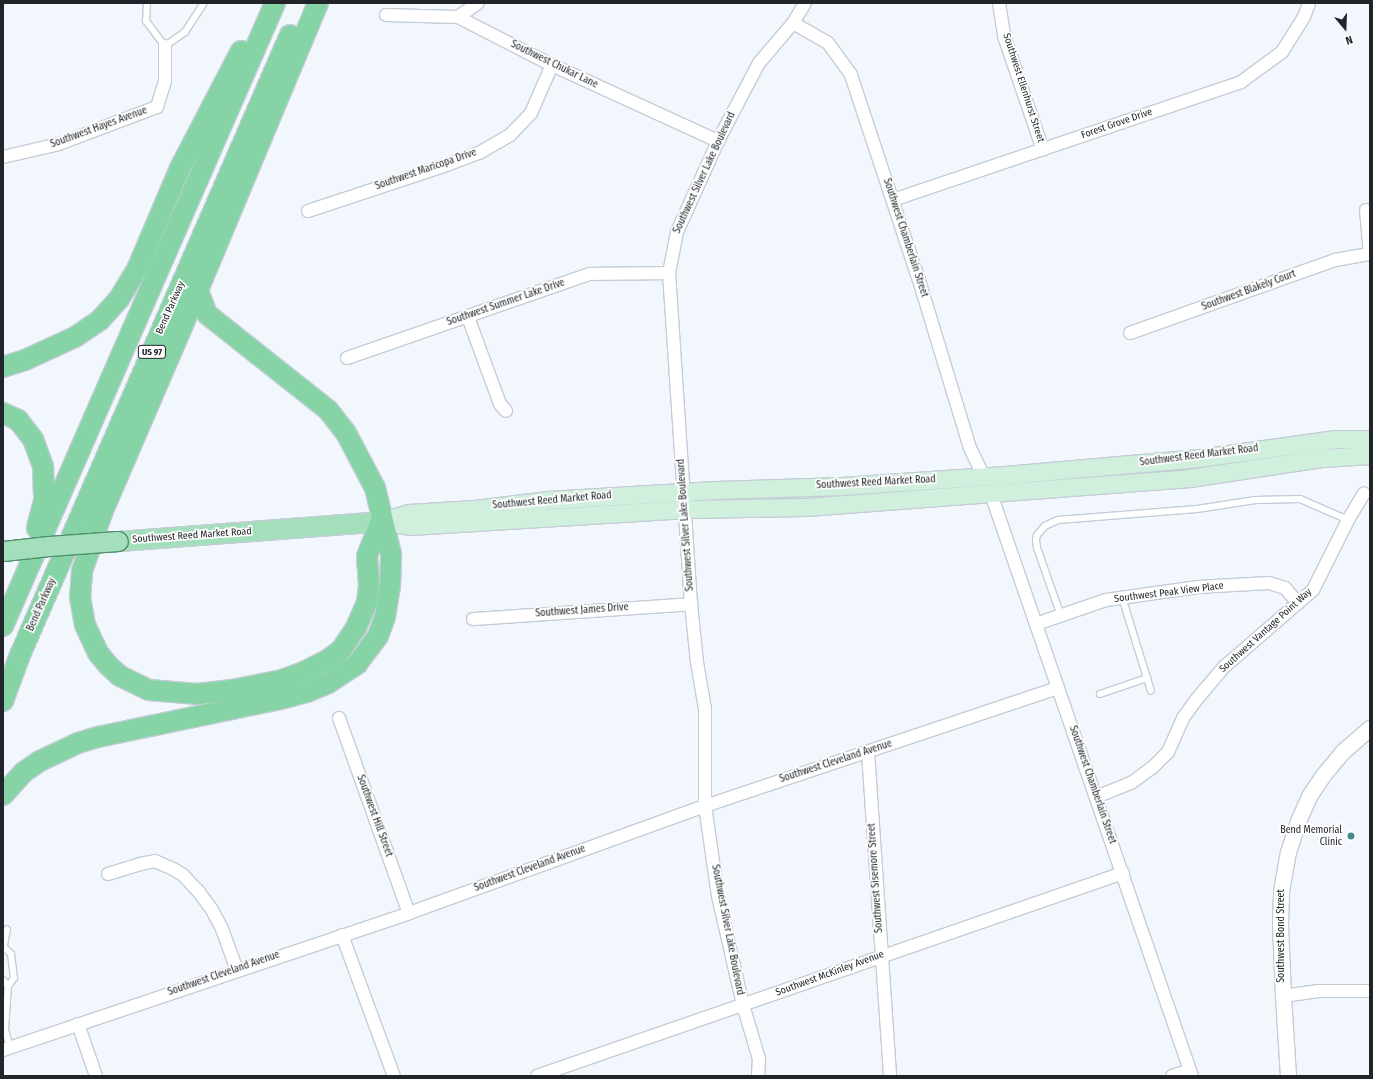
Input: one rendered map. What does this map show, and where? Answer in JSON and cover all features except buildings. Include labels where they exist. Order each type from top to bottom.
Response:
[{"type":"highway","points":[[3,367],[25,360],[75,337],[100,320],[119,299],[138,267],[180,168],[266,3]]},
{"type":"highway","name":"US 97","points":[[3,626],[275,3]]},
{"type":"highway","name":"Bend Parkway","points":[[3,701],[20,655],[304,3]]},
{"type":"highway","points":[[318,3],[198,290],[102,513],[82,571],[80,597],[85,625],[98,653],[108,665],[120,676],[149,690],[198,694],[232,690],[282,680],[320,664],[341,650],[356,628],[367,602],[369,585],[367,556],[382,521]]},
{"type":"highway","points":[[3,795],[24,772],[40,761],[78,743],[98,737],[299,694],[328,683],[347,672],[366,654],[378,636],[385,617],[390,587],[390,554],[375,488],[346,433],[328,410],[207,314],[198,290]]},
{"type":"highway","points":[[3,413],[18,420],[33,439],[42,467],[44,501],[23,582]]},
{"type":"main road","name":"Southwest Reed Market Road","points":[[3,551],[49,546],[382,521],[409,513],[475,509],[548,500],[684,492],[834,486],[984,476],[1199,458],[1336,439],[1370,439]]},
{"type":"main road","name":"Southwest Reed Market Road","points":[[382,521],[410,526],[686,509],[806,507],[1190,478],[1323,458],[1370,456]]},
{"type":"street","points":[[458,17],[478,3]]},
{"type":"street","name":"Southwest Silver Lake Boulevard","points":[[758,1076],[759,1059],[742,1005],[718,896],[705,806],[705,709],[697,662],[691,604],[686,509],[669,273],[677,232],[718,141],[759,63],[793,23],[805,3]]},
{"type":"street","name":"Southwest Ellenhurst Street","points":[[999,3],[1005,39],[1043,150]]},
{"type":"street","name":"Forest Grove Drive","points":[[892,200],[1241,82],[1282,52],[1304,17],[1309,3]]},
{"type":"street","name":"Southwest Chukar Lane","points":[[386,15],[458,17],[552,65],[718,141]]},
{"type":"street","name":"Southwest Chamberlain Street","points":[[793,23],[828,42],[851,75],[918,277],[970,448],[984,476]]},
{"type":"street","name":"Southwest Hayes Avenue","points":[[3,157],[59,144],[156,107],[165,81],[165,46]]},
{"type":"street","name":"Southwest Maricopa Drive","points":[[308,211],[479,153],[510,135],[531,113],[552,65]]},
{"type":"street","points":[[1366,210],[1370,254]]},
{"type":"street","name":"Southwest Blakely Court","points":[[1130,333],[1335,260],[1370,254]]},
{"type":"street","name":"Southwest Summer Lake Drive","points":[[347,358],[590,274],[669,273]]},
{"type":"street","points":[[468,316],[500,404],[506,411]]},
{"type":"street","name":"Southwest Vantage Point Way","points":[[1096,797],[1131,783],[1152,768],[1168,752],[1183,718],[1224,667],[1313,590],[1348,520],[1364,493]]},
{"type":"street","name":"Southwest Chamberlain Street","points":[[991,494],[1191,1073]]},
{"type":"street","name":"Southwest Peak View Place","points":[[1036,624],[1106,600],[1198,588],[1269,583],[1285,588],[1298,603]]},
{"type":"street","name":"Southwest James Drive","points":[[473,619],[691,604]]},
{"type":"street","name":"Southwest Cleveland Avenue","points":[[7,1049],[409,912],[705,806],[1058,688]]},
{"type":"street","name":"Southwest Hill Street","points":[[339,718],[409,912]]},
{"type":"street","name":"Southwest Bond Street","points":[[1288,1076],[1283,996],[1281,891],[1290,846],[1298,821],[1309,796],[1323,775],[1342,752],[1370,728]]},
{"type":"street","name":"Southwest Sisemore Street","points":[[868,752],[890,1076]]},
{"type":"street","points":[[108,874],[155,861],[183,875],[199,892],[212,910],[222,929],[237,970]]},
{"type":"street","name":"Southwest McKinley Avenue","points":[[537,1076],[1123,873]]},
{"type":"street","points":[[342,935],[394,1076]]},
{"type":"street","points":[[1283,996],[1319,991],[1370,991]]},
{"type":"street","points":[[78,1024],[96,1076]]},
{"type":"street","points":[[1172,1076],[1191,1073]]},
{"type":"lane","points":[[147,3],[146,21],[165,46],[185,32],[204,3]]},
{"type":"lane","points":[[1061,616],[1037,548],[1036,540],[1037,535],[1045,526],[1058,520],[1197,509],[1255,500],[1300,499],[1348,520]]},
{"type":"lane","points":[[1122,597],[1151,691]]},
{"type":"lane","points":[[1100,694],[1147,678]]},
{"type":"lane","points":[[6,929],[4,948],[11,954],[14,978],[8,986],[5,1029],[7,1049]]},
{"type":"lane","points":[[3,980],[8,986]]},
{"type":"place","name":"Bend Memorial Clinic","points":[[1351,836]]}]
